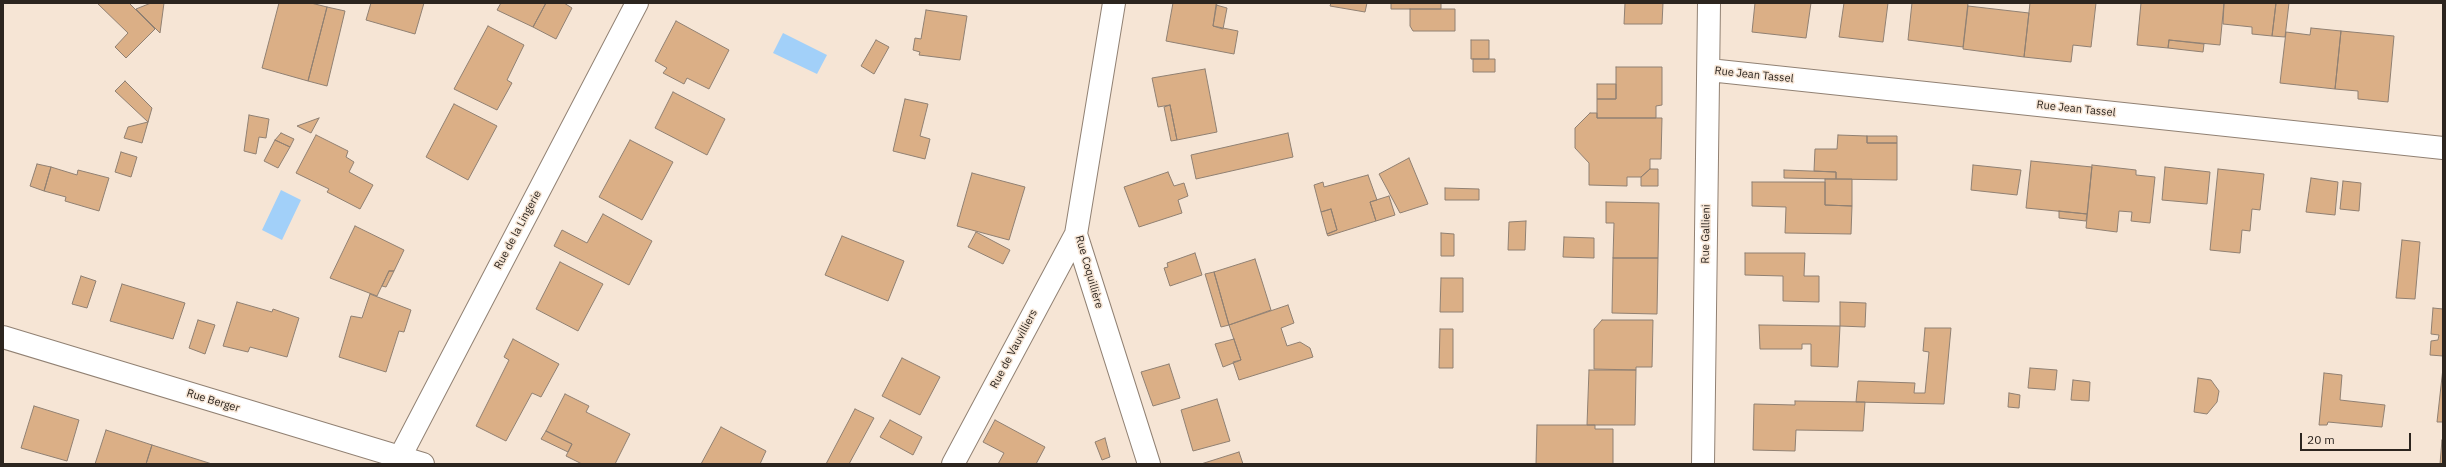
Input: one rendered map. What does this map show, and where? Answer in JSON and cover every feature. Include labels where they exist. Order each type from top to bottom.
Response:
[{"type":"street","name":"Rue de la Lingerie","points":[[400,457],[637,3]]},
{"type":"street","name":"Rue Coquillière","points":[[1114,3],[1076,234],[1148,464]]},
{"type":"street","name":"Rue Gallieni","points":[[1703,464],[1709,3]]},
{"type":"street","name":"Rue Jean Tassel","points":[[1709,70],[2443,148]]},
{"type":"street","name":"Rue de Vauvilliers","points":[[953,464],[1076,234]]},
{"type":"street","name":"Rue Berger","points":[[3,338],[423,464]]},
{"type":"water","points":[[783,33],[827,55],[817,74],[773,53]]},
{"type":"water","points":[[281,190],[301,200],[282,240],[262,230]]},
{"type":"building","points":[[97,3],[129,3],[155,29],[126,58],[115,47],[128,33]]},
{"type":"building","points":[[151,3],[164,3],[160,33],[136,9]]},
{"type":"building","points":[[279,3],[311,3],[327,7],[308,81],[262,68]]},
{"type":"building","points":[[371,3],[424,3],[415,34],[366,20]]},
{"type":"building","points":[[501,3],[546,3],[533,27],[497,10]]},
{"type":"building","points":[[546,3],[564,3],[572,8],[556,39],[533,27]]},
{"type":"building","points":[[1173,3],[1217,3],[1213,26],[1238,31],[1234,54],[1166,41]]},
{"type":"building","points":[[1331,3],[1367,3],[1365,12],[1330,6]]},
{"type":"building","points":[[1391,3],[1441,3],[1441,9],[1391,9]]},
{"type":"building","points":[[1625,3],[1663,3],[1662,24],[1624,24]]},
{"type":"building","points":[[1755,3],[1811,3],[1806,38],[1752,32]]},
{"type":"building","points":[[1844,3],[1888,3],[1883,42],[1839,37]]},
{"type":"building","points":[[1912,3],[1968,3],[1963,47],[1908,40]]},
{"type":"building","points":[[2030,3],[2096,3],[2091,47],[2073,45],[2071,62],[2024,57]]},
{"type":"building","points":[[2141,3],[2224,3],[2220,45],[2169,40],[2168,48],[2137,45]]},
{"type":"building","points":[[2224,3],[2276,3],[2272,36],[2252,34],[2252,27],[2223,24]]},
{"type":"building","points":[[2276,3],[2289,3],[2285,37],[2272,36]]},
{"type":"building","points":[[1216,5],[1227,8],[1223,29],[1213,26]]},
{"type":"building","points":[[1968,6],[2029,13],[2024,57],[1963,49]]},
{"type":"building","points":[[327,7],[345,11],[327,86],[308,81]]},
{"type":"building","points":[[1410,9],[1455,9],[1455,31],[1413,31],[1410,26]]},
{"type":"building","points":[[926,10],[967,16],[960,60],[919,55],[920,52],[913,50],[915,38],[921,39]]},
{"type":"building","points":[[676,21],[729,50],[709,89],[687,78],[684,84],[663,73],[667,68],[655,61]]},
{"type":"building","points":[[488,26],[524,45],[507,80],[512,83],[497,110],[454,89]]},
{"type":"building","points":[[2311,28],[2341,31],[2335,89],[2280,83],[2286,32],[2310,35]]},
{"type":"building","points":[[2341,31],[2394,36],[2388,102],[2358,99],[2358,91],[2335,89]]},
{"type":"building","points":[[876,40],[889,47],[874,74],[861,66]]},
{"type":"building","points":[[1471,40],[1489,40],[1489,59],[1471,59]]},
{"type":"building","points":[[2169,40],[2204,44],[2203,52],[2168,48]]},
{"type":"building","points":[[1473,59],[1495,59],[1495,72],[1473,72]]},
{"type":"building","points":[[1616,67],[1662,67],[1662,105],[1656,106],[1656,118],[1597,118],[1597,99],[1616,99]]},
{"type":"building","points":[[1205,69],[1217,132],[1177,140],[1170,105],[1158,107],[1152,78]]},
{"type":"building","points":[[125,81],[152,108],[148,122],[115,91]]},
{"type":"building","points":[[1597,84],[1616,84],[1616,99],[1597,99]]},
{"type":"building","points":[[673,92],[725,119],[707,155],[655,128]]},
{"type":"building","points":[[905,99],[928,104],[920,136],[930,139],[925,159],[893,151]]},
{"type":"building","points":[[454,104],[497,126],[468,180],[426,157]]},
{"type":"building","points":[[1170,105],[1177,140],[1171,141],[1164,107]]},
{"type":"building","points":[[1590,113],[1597,113],[1597,118],[1662,118],[1661,159],[1650,159],[1650,169],[1641,177],[1627,177],[1627,186],[1589,185],[1589,163],[1575,148],[1575,128]]},
{"type":"building","points":[[249,115],[269,119],[266,138],[259,137],[256,154],[244,151]]},
{"type":"building","points":[[319,118],[311,133],[297,126]]},
{"type":"building","points":[[148,122],[142,143],[124,138],[128,127]]},
{"type":"building","points":[[281,133],[294,139],[290,147],[275,140]]},
{"type":"building","points":[[1288,133],[1293,157],[1196,179],[1191,155]]},
{"type":"building","points":[[316,135],[348,151],[346,157],[354,162],[349,172],[373,185],[360,209],[327,192],[329,189],[296,173]]},
{"type":"building","points":[[1838,135],[1867,136],[1867,143],[1897,143],[1897,180],[1836,179],[1836,172],[1814,171],[1815,149],[1837,149]]},
{"type":"building","points":[[1867,136],[1897,136],[1897,143],[1867,143]]},
{"type":"building","points":[[275,140],[290,147],[278,168],[264,161]]},
{"type":"building","points":[[630,140],[673,162],[642,220],[599,197]]},
{"type":"building","points":[[121,152],[137,157],[131,177],[115,172]]},
{"type":"building","points":[[1409,158],[1428,204],[1400,213],[1379,174]]},
{"type":"building","points":[[2031,161],[2092,167],[2087,214],[2026,208]]},
{"type":"building","points":[[37,164],[51,167],[44,191],[30,186]]},
{"type":"building","points":[[1973,165],[2021,170],[2017,195],[1971,190]]},
{"type":"building","points":[[2092,165],[2136,170],[2136,175],[2155,177],[2150,223],[2131,221],[2132,212],[2119,211],[2117,232],[2086,228]]},
{"type":"building","points":[[51,167],[77,175],[78,170],[109,178],[99,211],[65,201],[66,197],[44,191]]},
{"type":"building","points":[[2165,167],[2210,172],[2207,204],[2162,200]]},
{"type":"building","points":[[1650,169],[1658,169],[1658,186],[1641,186],[1641,177]]},
{"type":"building","points":[[2218,169],[2264,174],[2260,210],[2252,209],[2250,231],[2242,230],[2240,253],[2210,250]]},
{"type":"building","points":[[1784,170],[1836,172],[1836,179],[1784,178]]},
{"type":"building","points":[[1168,172],[1174,186],[1184,183],[1188,196],[1178,200],[1182,213],[1139,227],[1124,187]]},
{"type":"building","points":[[972,173],[1025,187],[1009,240],[957,226]]},
{"type":"building","points":[[1368,175],[1377,200],[1370,202],[1376,221],[1328,236],[1327,234],[1337,230],[1331,209],[1321,212],[1314,185],[1323,182],[1324,187]]},
{"type":"building","points":[[2311,178],[2338,182],[2335,215],[2306,212]]},
{"type":"building","points":[[1825,179],[1852,179],[1852,206],[1825,205]]},
{"type":"building","points":[[2343,181],[2361,183],[2359,211],[2340,209]]},
{"type":"building","points":[[1752,182],[1825,182],[1825,205],[1852,206],[1851,234],[1785,233],[1786,207],[1752,206]]},
{"type":"building","points":[[1445,188],[1479,189],[1479,200],[1445,200]]},
{"type":"building","points":[[1389,196],[1395,215],[1376,221],[1370,202]]},
{"type":"building","points":[[1606,202],[1659,203],[1658,258],[1613,258],[1614,223],[1606,223]]},
{"type":"building","points":[[1331,209],[1337,230],[1327,234],[1321,212]]},
{"type":"building","points":[[2059,211],[2087,214],[2086,221],[2059,218]]},
{"type":"building","points":[[603,214],[652,241],[629,285],[554,246],[562,230],[587,243]]},
{"type":"building","points":[[1526,221],[1525,250],[1508,250],[1509,222]]},
{"type":"building","points":[[355,226],[404,250],[394,271],[389,271],[377,296],[330,278]]},
{"type":"building","points":[[976,232],[1010,250],[1003,264],[968,247]]},
{"type":"building","points":[[1441,233],[1454,234],[1454,256],[1441,256]]},
{"type":"building","points":[[842,236],[904,261],[888,301],[825,275]]},
{"type":"building","points":[[1564,237],[1594,238],[1594,258],[1563,257]]},
{"type":"building","points":[[2402,240],[2420,242],[2415,299],[2396,298]]},
{"type":"building","points":[[1195,253],[1202,275],[1170,286],[1164,268],[1168,267],[1167,263]]},
{"type":"building","points":[[1745,253],[1805,253],[1804,276],[1819,276],[1819,302],[1783,301],[1783,276],[1745,275]]},
{"type":"building","points":[[1613,258],[1658,258],[1657,314],[1612,313]]},
{"type":"building","points":[[1255,259],[1271,310],[1229,325],[1214,272]]},
{"type":"building","points":[[560,262],[603,284],[578,331],[536,309]]},
{"type":"building","points":[[389,271],[394,271],[386,287],[382,286]]},
{"type":"building","points":[[1214,272],[1229,325],[1221,327],[1205,274]]},
{"type":"building","points":[[81,276],[96,281],[87,308],[72,304]]},
{"type":"building","points":[[1441,278],[1463,278],[1463,312],[1440,312]]},
{"type":"building","points":[[122,284],[185,303],[173,339],[110,321]]},
{"type":"building","points":[[370,294],[411,310],[404,332],[399,331],[386,372],[339,357],[351,316],[362,318]]},
{"type":"building","points":[[237,302],[272,312],[273,309],[299,318],[287,357],[250,347],[248,352],[223,346]]},
{"type":"building","points":[[1840,302],[1866,303],[1865,327],[1840,326]]},
{"type":"building","points":[[1288,305],[1294,323],[1281,328],[1287,346],[1300,342],[1310,348],[1313,357],[1239,380],[1233,362],[1241,360],[1229,325]]},
{"type":"building","points":[[2433,308],[2443,309],[2443,356],[2430,355],[2431,341],[2438,340],[2439,335],[2431,334]]},
{"type":"building","points":[[198,320],[215,325],[205,354],[189,348]]},
{"type":"building","points":[[1602,320],[1653,320],[1652,367],[1636,367],[1636,370],[1594,369],[1594,329]]},
{"type":"building","points":[[1759,325],[1840,326],[1838,367],[1811,366],[1811,344],[1802,344],[1802,349],[1760,349]]},
{"type":"building","points":[[1925,328],[1951,328],[1944,404],[1856,402],[1858,381],[1915,383],[1914,393],[1925,393],[1929,352],[1923,351]]},
{"type":"building","points":[[1440,329],[1453,329],[1453,368],[1439,368]]},
{"type":"building","points":[[513,339],[559,364],[541,397],[532,393],[506,441],[476,426],[509,360],[504,357]]},
{"type":"building","points":[[1234,339],[1241,360],[1223,367],[1215,344]]},
{"type":"building","points":[[902,358],[940,377],[920,415],[882,396]]},
{"type":"building","points":[[1169,364],[1180,398],[1153,406],[1141,372]]},
{"type":"building","points":[[2030,368],[2057,370],[2055,390],[2028,388]]},
{"type":"building","points":[[2443,368],[2443,422],[2437,422]]},
{"type":"building","points":[[1589,370],[1636,370],[1635,425],[1587,425]]},
{"type":"building","points":[[2324,373],[2342,375],[2340,400],[2385,405],[2382,427],[2328,422],[2327,425],[2319,425]]},
{"type":"building","points":[[2198,378],[2211,380],[2219,391],[2217,402],[2207,414],[2194,412]]},
{"type":"building","points":[[2073,380],[2090,382],[2089,401],[2071,400]]},
{"type":"building","points":[[2009,393],[2020,395],[2019,408],[2008,407]]},
{"type":"building","points":[[565,394],[589,406],[586,412],[630,434],[615,464],[582,464],[566,456],[572,444],[546,431]]},
{"type":"building","points":[[1217,399],[1230,441],[1193,451],[1181,410]]},
{"type":"building","points":[[1795,401],[1865,402],[1863,431],[1796,430],[1795,451],[1753,450],[1754,404],[1795,405]]},
{"type":"building","points":[[34,406],[79,420],[67,461],[21,448]]},
{"type":"building","points":[[855,409],[874,418],[849,464],[826,464]]},
{"type":"building","points":[[890,420],[922,437],[913,455],[880,437]]},
{"type":"building","points":[[995,420],[1045,447],[1036,464],[998,464],[1004,453],[983,442]]},
{"type":"building","points":[[1537,425],[1595,425],[1595,429],[1613,429],[1613,464],[1536,464]]},
{"type":"building","points":[[721,427],[766,451],[760,464],[701,464]]},
{"type":"building","points":[[106,430],[152,445],[146,464],[95,464]]},
{"type":"building","points":[[546,431],[572,444],[568,452],[541,439]]},
{"type":"building","points":[[1105,438],[1110,457],[1102,460],[1095,442]]},
{"type":"building","points":[[2442,440],[2443,464],[2440,464]]},
{"type":"building","points":[[152,445],[212,464],[146,464]]},
{"type":"building","points":[[1239,452],[1243,464],[1201,464]]}]
